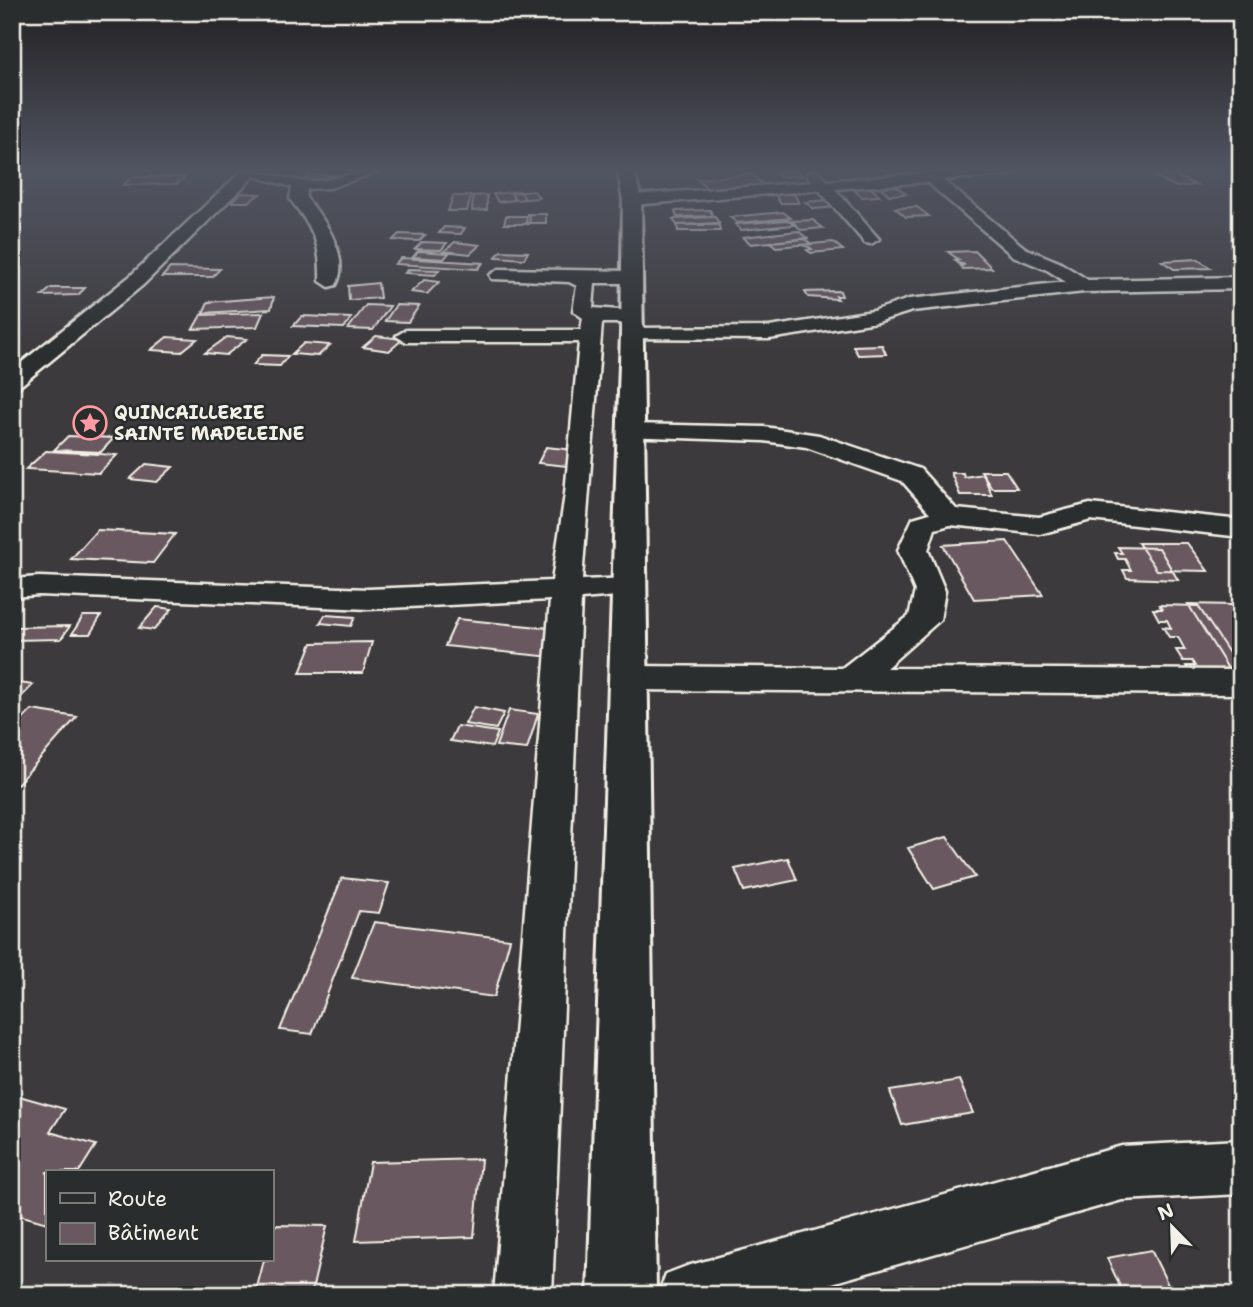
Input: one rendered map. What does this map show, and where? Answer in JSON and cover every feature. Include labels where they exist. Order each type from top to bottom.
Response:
[{"type":"street","points":[[12,381],[136,281],[187,232]]},
{"type":"street","points":[[323,232],[330,259],[329,281]]},
{"type":"street","points":[[523,1295],[566,590],[578,494],[617,316],[625,232]]},
{"type":"street","points":[[865,232],[871,239]]},
{"type":"street","points":[[995,232],[1019,252],[1053,266],[1084,286]]},
{"type":"street","points":[[499,275],[572,277],[587,284],[583,311],[769,333],[877,316],[909,305],[1084,286],[1241,283]]},
{"type":"street","points":[[572,277],[617,316],[631,431],[622,1295]]},
{"type":"street","points":[[406,336],[503,338],[617,316]]},
{"type":"street","points":[[631,431],[733,433],[810,440],[911,475],[948,516]]},
{"type":"street","points":[[850,679],[924,620],[930,591],[913,550],[923,524],[948,516],[1040,526],[1090,512],[1241,529]]},
{"type":"street","points":[[12,588],[39,586],[276,598],[369,599],[630,587]]},
{"type":"street","points":[[627,678],[1241,682]]},
{"type":"street","points":[[687,1295],[1122,1173],[1241,1167]]},
{"type":"building","points":[[440,232],[462,232],[461,234]]},
{"type":"building","points":[[799,232],[807,238],[751,244],[743,237]]},
{"type":"building","points":[[399,234],[425,235],[419,241],[393,240]]},
{"type":"building","points":[[805,239],[811,244],[776,247],[770,242]]},
{"type":"building","points":[[422,242],[447,243],[441,250],[415,249]]},
{"type":"building","points":[[455,242],[480,245],[470,254],[444,251]]},
{"type":"building","points":[[833,242],[843,250],[811,253],[807,250],[812,249],[801,245]]},
{"type":"building","points":[[418,251],[449,253],[444,259],[413,257]]},
{"type":"building","points":[[501,251],[528,252],[524,259],[496,257]]},
{"type":"building","points":[[975,251],[992,268],[963,269],[960,265],[965,265],[958,263],[955,260],[959,260],[948,252]]},
{"type":"building","points":[[401,258],[483,263],[478,269],[395,264]]},
{"type":"building","points":[[1197,259],[1211,268],[1174,269],[1162,261]]},
{"type":"building","points":[[170,268],[220,269],[212,277],[162,277]]},
{"type":"building","points":[[409,269],[439,270],[435,275],[405,273]]},
{"type":"building","points":[[424,280],[439,282],[427,294],[411,292]]},
{"type":"building","points":[[378,283],[380,298],[349,300],[348,286]]},
{"type":"building","points":[[51,288],[85,288],[78,295],[42,296]]},
{"type":"building","points":[[840,291],[842,296],[836,296],[838,299],[808,297],[805,292]]},
{"type":"building","points":[[274,297],[271,309],[203,313],[208,302]]},
{"type":"building","points":[[366,305],[390,306],[373,330],[348,329]]},
{"type":"building","points":[[396,305],[419,306],[408,322],[385,321]]},
{"type":"building","points":[[263,313],[257,327],[193,329],[201,315]]},
{"type":"building","points":[[302,316],[351,318],[344,328],[293,326]]},
{"type":"building","points":[[376,336],[403,339],[389,351],[363,347]]},
{"type":"building","points":[[167,337],[197,339],[181,352],[151,350]]},
{"type":"building","points":[[227,337],[247,339],[226,355],[205,353]]},
{"type":"building","points":[[304,343],[330,345],[318,356],[292,354]]},
{"type":"building","points":[[882,345],[886,354],[858,355],[853,346]]},
{"type":"building","points":[[262,355],[288,356],[280,366],[253,365]]},
{"type":"building","points":[[68,436],[114,438],[101,452],[54,450]]},
{"type":"building","points":[[546,447],[575,450],[567,466],[538,463]]},
{"type":"building","points":[[46,451],[117,455],[99,473],[26,469]]},
{"type":"building","points":[[146,464],[173,467],[157,482],[130,479]]},
{"type":"building","points":[[981,471],[1006,471],[1017,488],[992,488]]},
{"type":"building","points":[[951,473],[963,473],[964,477],[983,474],[992,495],[960,495]]},
{"type":"building","points":[[97,530],[175,534],[153,563],[71,559]]},
{"type":"building","points":[[1007,541],[1043,595],[974,599],[943,545]]},
{"type":"building","points":[[1138,543],[1187,543],[1208,571],[1157,570]]},
{"type":"building","points":[[1118,547],[1159,548],[1178,580],[1127,578],[1123,570],[1131,570],[1125,559],[1118,559],[1115,553],[1122,553]]},
{"type":"building","points":[[1188,604],[1233,605],[1241,616],[1241,671],[1229,670]]},
{"type":"building","points":[[1159,605],[1198,606],[1241,671],[1190,673],[1186,666],[1195,666],[1192,661],[1183,661],[1176,650],[1185,650],[1178,637],[1169,637],[1163,627],[1171,628],[1167,620],[1159,620],[1153,609],[1162,609]]},
{"type":"building","points":[[157,607],[172,609],[154,630],[139,628]]},
{"type":"building","points":[[325,615],[355,617],[351,626],[320,623]]},
{"type":"building","points":[[83,616],[101,616],[90,634],[72,634]]},
{"type":"building","points":[[457,619],[560,629],[552,657],[445,646]]},
{"type":"building","points":[[70,626],[61,639],[12,640],[16,627]]},
{"type":"building","points":[[372,642],[363,673],[300,673],[312,643]]},
{"type":"building","points":[[12,682],[33,685],[19,699],[12,699]]},
{"type":"building","points":[[474,707],[504,713],[496,729],[465,724]]},
{"type":"building","points":[[32,710],[77,717],[12,790],[12,730]]},
{"type":"building","points":[[509,710],[538,714],[527,749],[496,746]]},
{"type":"building","points":[[457,726],[498,732],[492,747],[450,741]]},
{"type":"building","points":[[947,837],[975,877],[934,889],[908,848]]},
{"type":"building","points":[[788,858],[797,880],[744,891],[735,869]]},
{"type":"building","points":[[342,878],[389,883],[379,913],[359,911],[312,1034],[280,1030]]},
{"type":"building","points":[[374,922],[510,939],[494,997],[352,978]]},
{"type":"building","points":[[959,1080],[973,1113],[902,1125],[890,1091]]},
{"type":"building","points":[[19,1096],[65,1109],[50,1132],[96,1145],[80,1170],[46,1170],[46,1223],[12,1213],[12,1106]]},
{"type":"building","points":[[481,1159],[474,1237],[356,1241],[370,1162]]},
{"type":"building","points":[[274,1225],[327,1226],[311,1295],[255,1295],[263,1262],[273,1262]]},
{"type":"building","points":[[1151,1250],[1173,1295],[1124,1295],[1107,1258]]},
{"type":"place","name":"QUINCAILLERIE SAINTE MADELEINE","points":[[90,423]]}]
